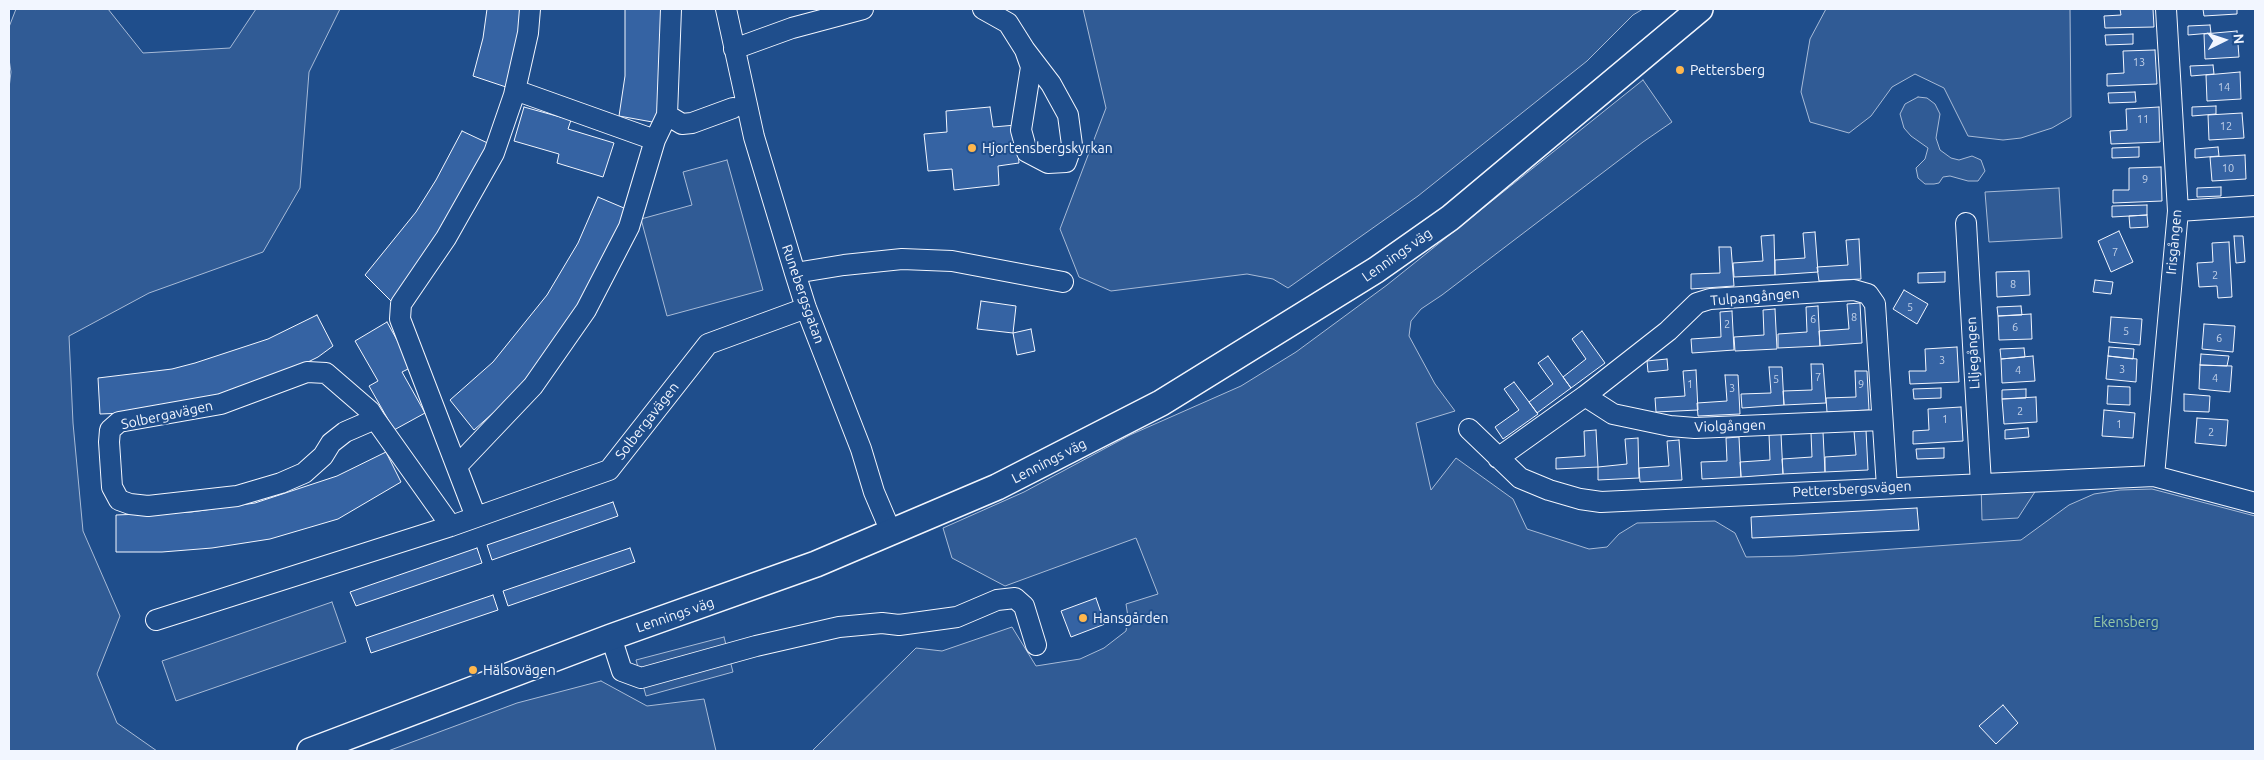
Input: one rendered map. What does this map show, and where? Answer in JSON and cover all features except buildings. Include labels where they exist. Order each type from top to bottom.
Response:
[{"type":"main road","name":"Lennings väg","points":[[310,751],[611,637],[816,564],[997,487],[1161,403],[1376,270],[1450,218],[1700,9]]},
{"type":"street","points":[[476,517],[400,319],[401,304],[446,238],[494,153],[515,90],[528,33],[530,9]]},
{"type":"street","points":[[457,466],[533,386],[586,310],[628,227],[655,140],[667,115],[670,9]]},
{"type":"street","name":"Runebergsgatan","points":[[726,9],[754,137],[794,273],[861,449],[874,492],[891,532]]},
{"type":"street","points":[[734,50],[792,28],[863,9]]},
{"type":"street","points":[[983,9],[1008,22],[1025,50],[1051,84],[1068,115],[1072,145],[1066,162],[1048,163],[1027,152],[1021,130],[1031,67],[1025,50]]},
{"type":"street","name":"Irisgången","points":[[2154,476],[2178,211],[2166,9]]},
{"type":"street","points":[[515,90],[655,140]]},
{"type":"street","points":[[667,115],[682,124],[692,123],[733,108]]},
{"type":"street","points":[[2178,211],[2255,206]]},
{"type":"street","name":"Liljegången","points":[[1966,223],[1981,484]]},
{"type":"street","points":[[794,273],[844,265],[902,259],[952,261],[1063,282]]},
{"type":"street","name":"Tulpangången","points":[[1498,458],[1585,396],[1668,331],[1697,303],[1710,299],[1854,290],[1868,294],[1875,304],[1881,420],[1887,488]]},
{"type":"street","name":"Solbergavägen","points":[[156,620],[451,526],[609,470],[708,344],[806,308]]},
{"type":"street","name":"Solbergavägen","points":[[375,419],[345,432],[331,443],[323,456],[304,473],[281,483],[237,496],[148,506],[130,504],[119,500],[112,487],[110,430],[119,422],[220,404],[307,372],[326,373],[370,411],[451,526]]},
{"type":"street","name":"Violgången","points":[[1585,396],[1613,414],[1670,426],[1695,428],[1881,420]]},
{"type":"street","name":"Pettersbergsvägen","points":[[1469,429],[1520,478],[1580,499],[1601,502],[2154,476],[2255,503]]},
{"type":"street","points":[[611,637],[622,671],[641,678],[756,646],[840,627],[882,623],[899,625],[948,619],[997,600],[1015,598],[1024,606],[1036,645]]},
{"type":"shaded area","points":[[16,9],[108,9],[143,53],[230,48],[256,9],[340,9],[309,72],[300,188],[263,252],[149,293],[69,336],[73,423],[83,531],[120,616],[97,674],[117,723],[157,751],[9,751],[9,88],[11,72],[9,27]]},
{"type":"shaded area","points":[[1083,9],[1643,9],[1633,15],[1587,61],[1418,196],[1288,288],[1273,279],[1247,274],[1111,291],[1079,277],[1060,229],[1106,108]]},
{"type":"shaded area","points":[[1826,9],[2070,9],[2071,117],[2052,128],[2021,138],[2003,140],[1968,136],[1944,88],[1915,74],[1892,87],[1871,116],[1849,133],[1810,122],[1801,92],[1810,39]]},
{"type":"shaded area","name":"Ekensberg","points":[[1643,80],[1672,122],[1421,309],[1411,321],[1409,336],[1435,384],[1455,411],[1416,423],[1431,490],[1456,458],[1513,499],[1527,529],[1589,549],[1607,547],[1619,534],[1637,523],[1715,521],[1735,533],[1746,557],[1794,556],[2021,540],[2069,505],[2094,494],[2120,490],[2152,489],[2255,516],[2255,751],[812,751],[916,648],[942,651],[1012,627],[1036,666],[1080,659],[1104,648],[1126,631],[1128,617],[1126,604],[1158,594],[1136,538],[1005,586],[952,558],[943,528],[1024,492],[1130,435],[1241,386],[1296,352],[1387,285]]},
{"type":"shaded area","points":[[1918,97],[1927,98],[1935,104],[1940,114],[1936,138],[1940,150],[1951,158],[1959,160],[1972,156],[1981,160],[1985,171],[1978,181],[1968,181],[1950,176],[1943,177],[1939,183],[1925,184],[1918,178],[1916,168],[1925,159],[1928,148],[1911,136],[1904,128],[1900,114],[1905,104]]},
{"type":"shaded area","points":[[727,160],[763,290],[667,316],[641,219],[692,205],[683,172]]},
{"type":"shaded area","points":[[2059,188],[2062,238],[1989,242],[1985,192]]},
{"type":"shaded area","points":[[2042,481],[2018,518],[1982,520],[1981,484]]},
{"type":"shaded area","points":[[332,602],[346,642],[176,701],[162,661]]},
{"type":"shaded area","points":[[724,637],[733,672],[646,696],[636,660]]},
{"type":"shaded area","points":[[601,681],[647,706],[704,699],[716,751],[388,751],[517,703]]},
{"type":"place","name":"Pettersberg","points":[[1680,70]]},
{"type":"place","name":"Hjortensbergskyrkan","points":[[972,148]]},
{"type":"place","name":"Hansgården","points":[[1083,618]]},
{"type":"place","name":"Hälsovägen","points":[[473,670]]}]
